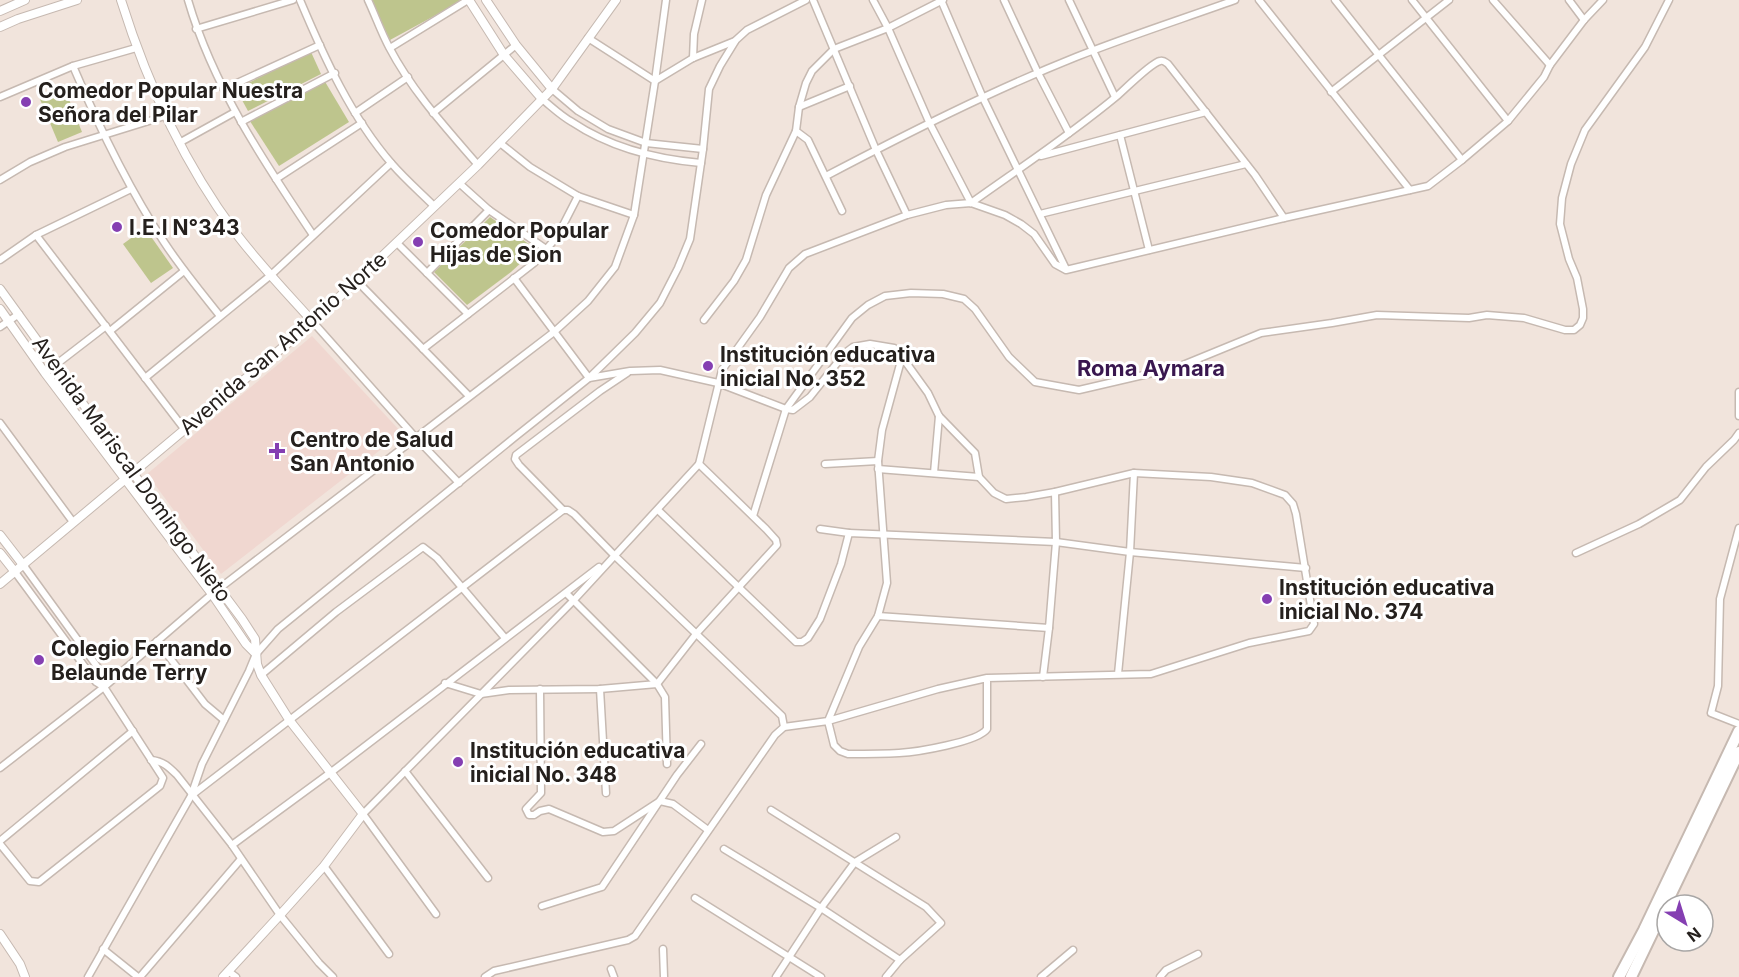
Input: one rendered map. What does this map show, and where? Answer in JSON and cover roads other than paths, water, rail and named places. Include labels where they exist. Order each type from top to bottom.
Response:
[{"type":"main road","points":[[1620,977],[1739,731]]},
{"type":"main road","points":[[1630,977],[1739,752]]},
{"type":"street","points":[[0,11],[25,0]]},
{"type":"street","points":[[0,27],[77,0]]},
{"type":"street","points":[[121,0],[136,48],[165,116],[210,195],[236,234],[416,438],[459,483]]},
{"type":"street","points":[[188,0],[196,28],[235,112],[313,236]]},
{"type":"street","points":[[196,28],[293,0]]},
{"type":"street","points":[[300,0],[355,113],[391,163],[434,206]]},
{"type":"street","points":[[368,0],[390,48],[408,76],[433,113],[478,165]]},
{"type":"street","points":[[390,48],[469,0],[504,55],[542,99],[571,122],[605,140],[645,155],[674,161],[701,163]]},
{"type":"street","points":[[486,0],[516,45],[552,88],[578,111],[608,129],[646,143],[703,148]]},
{"type":"street","name":"Avenida San Antonio Norte","points":[[0,584],[313,322],[397,243],[500,143],[552,88],[615,0]]},
{"type":"street","points":[[0,768],[104,687],[212,594],[554,332],[588,301],[615,267],[634,215],[645,155],[666,0]]},
{"type":"street","points":[[693,58],[694,34],[702,0]]},
{"type":"street","points":[[88,977],[191,796],[202,764],[256,654],[278,629],[590,378],[635,333],[660,303],[690,239],[709,90],[720,66],[736,40],[747,30],[806,0]]},
{"type":"street","points":[[813,0],[876,150],[907,215]]},
{"type":"street","points":[[873,0],[888,28],[930,124],[971,203]]},
{"type":"street","points":[[704,320],[734,281],[746,260],[766,195],[796,131],[799,107],[812,71],[834,49],[888,28],[942,0],[983,98],[1066,270]]},
{"type":"street","points":[[1004,0],[1069,133]]},
{"type":"street","points":[[1069,0],[1115,97]]},
{"type":"street","points":[[826,176],[1038,73],[1094,50],[1235,0]]},
{"type":"street","points":[[1259,0],[1410,190]]},
{"type":"street","points":[[1335,0],[1462,160]]},
{"type":"street","points":[[1412,0],[1508,121]]},
{"type":"street","points":[[1331,92],[1449,0]]},
{"type":"street","points":[[1493,0],[1550,65]]},
{"type":"street","points":[[1569,0],[1584,20]]},
{"type":"street","points":[[236,977],[226,974],[324,866],[363,814],[573,601],[699,464],[722,370],[760,317],[789,268],[805,254],[907,215],[946,205],[971,203],[1005,215],[1021,224],[1034,234],[1055,264],[1066,270],[1428,186],[1508,121],[1544,77],[1550,65],[1584,20],[1603,0]]},
{"type":"street","points":[[753,516],[786,409],[852,318],[868,305],[885,297],[911,293],[943,294],[964,299],[975,309],[1009,357],[1035,382],[1079,390],[1178,367],[1261,333],[1377,315],[1469,318],[1487,315],[1524,318],[1565,330],[1574,330],[1583,318],[1583,309],[1577,278],[1569,259],[1560,224],[1562,198],[1571,164],[1585,130],[1645,47],[1669,0]]},
{"type":"street","points":[[588,38],[656,81]]},
{"type":"street","points":[[656,81],[693,58],[736,40]]},
{"type":"street","points":[[224,89],[320,45]]},
{"type":"street","points":[[433,113],[516,45]]},
{"type":"street","points":[[0,97],[73,66],[136,48]]},
{"type":"street","points":[[971,203],[1069,133],[1158,61],[1162,61],[1168,64],[1206,112],[1284,218]]},
{"type":"street","points":[[73,66],[102,134],[131,189],[184,271],[220,316]]},
{"type":"street","points":[[241,122],[334,73]]},
{"type":"street","points":[[355,113],[408,76]]},
{"type":"street","points":[[799,107],[850,86]]},
{"type":"street","points":[[179,143],[235,112]]},
{"type":"street","points":[[1036,157],[1206,112]]},
{"type":"street","points":[[0,180],[30,162],[65,147],[165,116]]},
{"type":"street","points":[[276,179],[362,123]]},
{"type":"street","points":[[796,131],[808,140],[842,211]]},
{"type":"street","points":[[1120,135],[1149,250]]},
{"type":"street","points":[[500,143],[530,167],[578,196],[634,215]]},
{"type":"street","points":[[145,378],[271,275],[391,163]]},
{"type":"street","points":[[1040,214],[1246,164]]},
{"type":"street","points":[[459,183],[489,210],[546,249]]},
{"type":"street","points":[[0,261],[36,235],[131,189]]},
{"type":"street","points":[[423,349],[534,263],[557,237],[578,196]]},
{"type":"street","points":[[427,273],[489,210]]},
{"type":"street","points":[[36,235],[184,430]]},
{"type":"street","points":[[397,243],[468,314]]},
{"type":"street","points":[[45,373],[184,271]]},
{"type":"street","points":[[514,278],[590,378]]},
{"type":"street","points":[[356,280],[469,396]]},
{"type":"street","name":"Avenida Mariscal Domingo Nieto","points":[[1,292],[220,588],[255,639],[257,664],[261,675],[290,721],[363,814],[436,914]]},
{"type":"street","name":"Avenida Mariscal Domingo Nieto","points":[[0,309],[45,373],[212,594],[246,644],[256,654]]},
{"type":"street","points":[[0,327],[19,314]]},
{"type":"street","points":[[485,977],[628,940],[635,936],[775,735],[784,727],[828,722],[938,689],[987,678],[1151,674],[1250,643],[1309,631],[1314,624],[1296,514],[1293,504],[1285,495],[1252,483],[1211,477],[1134,473],[1026,498],[1006,499],[994,493],[979,477],[975,453],[939,416],[928,393],[894,348],[870,344],[853,347],[845,353],[810,397],[793,410],[718,383],[660,370],[630,371],[590,378]]},
{"type":"street","points":[[902,357],[882,430],[878,460],[887,583],[878,616],[860,647],[828,722],[834,745],[840,751],[848,754],[901,753],[943,747],[980,736],[987,729],[987,678]]},
{"type":"street","points":[[630,371],[516,455],[515,459],[563,510],[574,514],[782,716],[784,727]]},
{"type":"street","points":[[1739,392],[1739,416]]},
{"type":"street","points":[[934,473],[939,416]]},
{"type":"street","points":[[0,423],[73,522]]},
{"type":"street","points":[[1576,553],[1638,524],[1680,500],[1706,467],[1739,433]]},
{"type":"street","points":[[825,464],[878,460]]},
{"type":"street","points":[[445,683],[482,694],[509,690],[600,689],[657,684],[696,634],[777,545],[776,540],[753,516],[699,464]]},
{"type":"street","points":[[879,469],[979,477]]},
{"type":"street","points":[[1118,674],[1130,552],[1134,473]]},
{"type":"street","points":[[1043,677],[1056,542],[1055,492]]},
{"type":"street","points":[[191,796],[563,510]]},
{"type":"street","points":[[658,510],[796,642],[802,642],[808,638],[820,619],[841,564],[849,533]]},
{"type":"street","points":[[1739,528],[1720,599],[1718,686],[1711,713],[1739,724]]},
{"type":"street","points":[[820,530],[1056,542],[1130,552],[1306,568]]},
{"type":"street","points":[[0,535],[104,676],[104,687]]},
{"type":"street","points":[[261,675],[336,612],[423,547],[437,558],[505,638]]},
{"type":"street","points":[[0,553],[96,682],[104,687],[163,778],[160,786],[39,882],[30,881],[0,842],[133,732]]},
{"type":"street","points":[[232,845],[330,773],[614,555]]},
{"type":"street","points":[[566,593],[657,684],[665,697],[667,764]]},
{"type":"street","points":[[878,616],[1049,628]]},
{"type":"street","points":[[157,641],[205,704],[224,720]]},
{"type":"street","points":[[600,689],[606,793]]},
{"type":"street","points":[[540,690],[541,793],[526,809],[529,815],[549,809],[603,832],[614,831],[660,801],[673,804],[708,830]]},
{"type":"street","points":[[542,906],[602,888],[677,775],[701,744]]},
{"type":"street","points":[[151,760],[166,765],[177,775],[191,796],[232,845],[280,915],[333,977]]},
{"type":"street","points":[[405,771],[488,878]]},
{"type":"street","points":[[771,810],[926,908],[941,923],[900,960],[886,977]]},
{"type":"street","points":[[776,977],[821,908],[855,862],[896,837]]},
{"type":"street","points":[[724,849],[821,908],[900,960]]},
{"type":"street","points":[[103,949],[139,977],[241,859]]},
{"type":"street","points":[[324,866],[389,954]]},
{"type":"street","points":[[695,898],[821,977]]},
{"type":"street","points":[[0,934],[20,964],[25,977]]},
{"type":"street","points":[[663,950],[664,977]]},
{"type":"street","points":[[1041,977],[1073,950]]},
{"type":"street","points":[[1160,977],[1166,970],[1198,954]]},
{"type":"street","points":[[611,969],[614,977]]},
{"type":"place","name":"Comedor Popular Nuestra Señora del Pilar","points":[[26,102]]},
{"type":"place","name":"I.E.I N°343","points":[[117,227]]},
{"type":"place","name":"Comedor Popular Hijas de Sion","points":[[418,242]]},
{"type":"place","name":"Institución educativa inicial No. 352","points":[[708,366]]},
{"type":"place","name":"Centro de Salud San Antonio","points":[[277,451]]},
{"type":"place","name":"Institución educativa inicial No. 374","points":[[1267,599]]},
{"type":"place","name":"Colegio Fernando Belaunde Terry","points":[[39,660]]},
{"type":"place","name":"Institución educativa inicial No. 348","points":[[458,762]]},
{"type":"district","name":"Roma Aymara","points":[[1151,368]]}]
